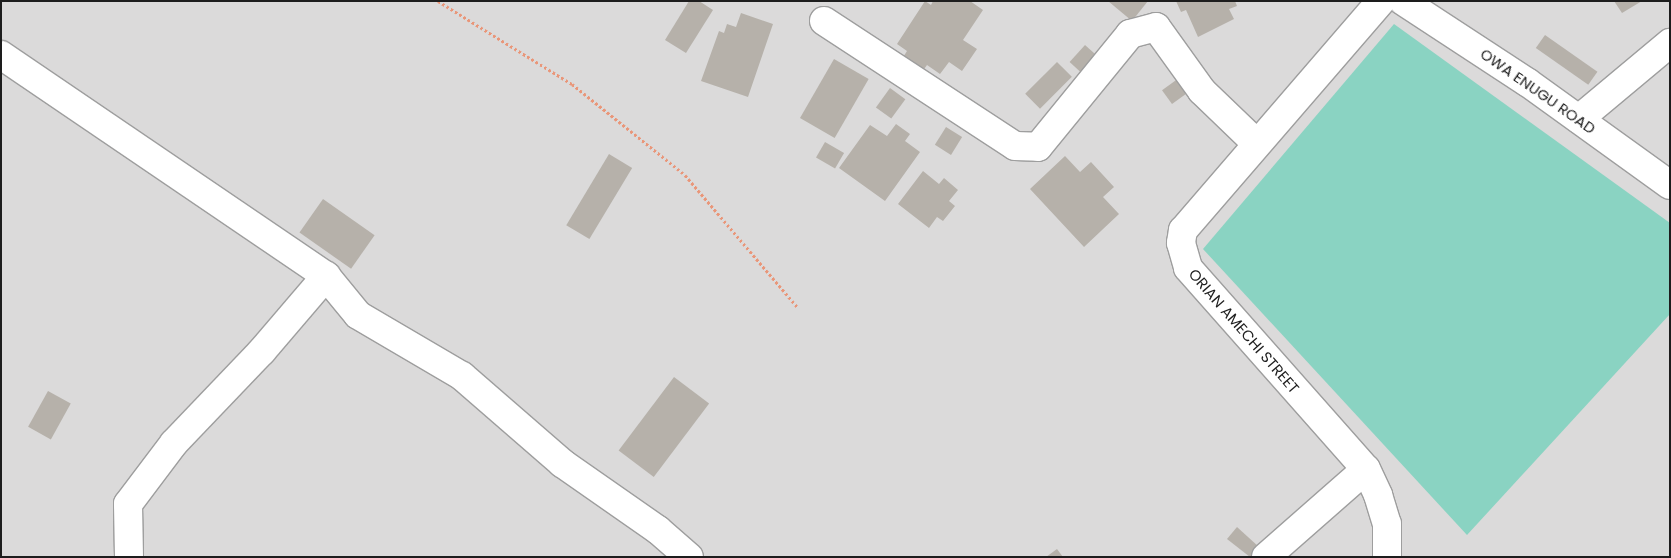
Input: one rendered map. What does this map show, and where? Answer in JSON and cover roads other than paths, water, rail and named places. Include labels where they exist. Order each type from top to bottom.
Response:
[{"type":"street","name":"ORIAN AMECHI STREET","points":[[1381,1],[1183,230],[1182,257],[1188,268],[1366,469],[1378,495],[1387,524],[1387,557]]},
{"type":"street","name":"OWA ENUGU ROAD","points":[[1403,1],[1579,119],[1670,186]]},
{"type":"street","points":[[824,22],[1015,146],[1038,146],[1130,34],[1156,26],[1202,91],[1257,144]]},
{"type":"street","points":[[1579,119],[1670,43]]},
{"type":"street","points":[[1,55],[326,276],[358,315],[462,376],[562,463],[658,530],[689,557]]},
{"type":"street","points":[[129,557],[128,504],[174,443],[262,351],[326,276]]},
{"type":"street","points":[[1266,557],[1366,469]]}]
